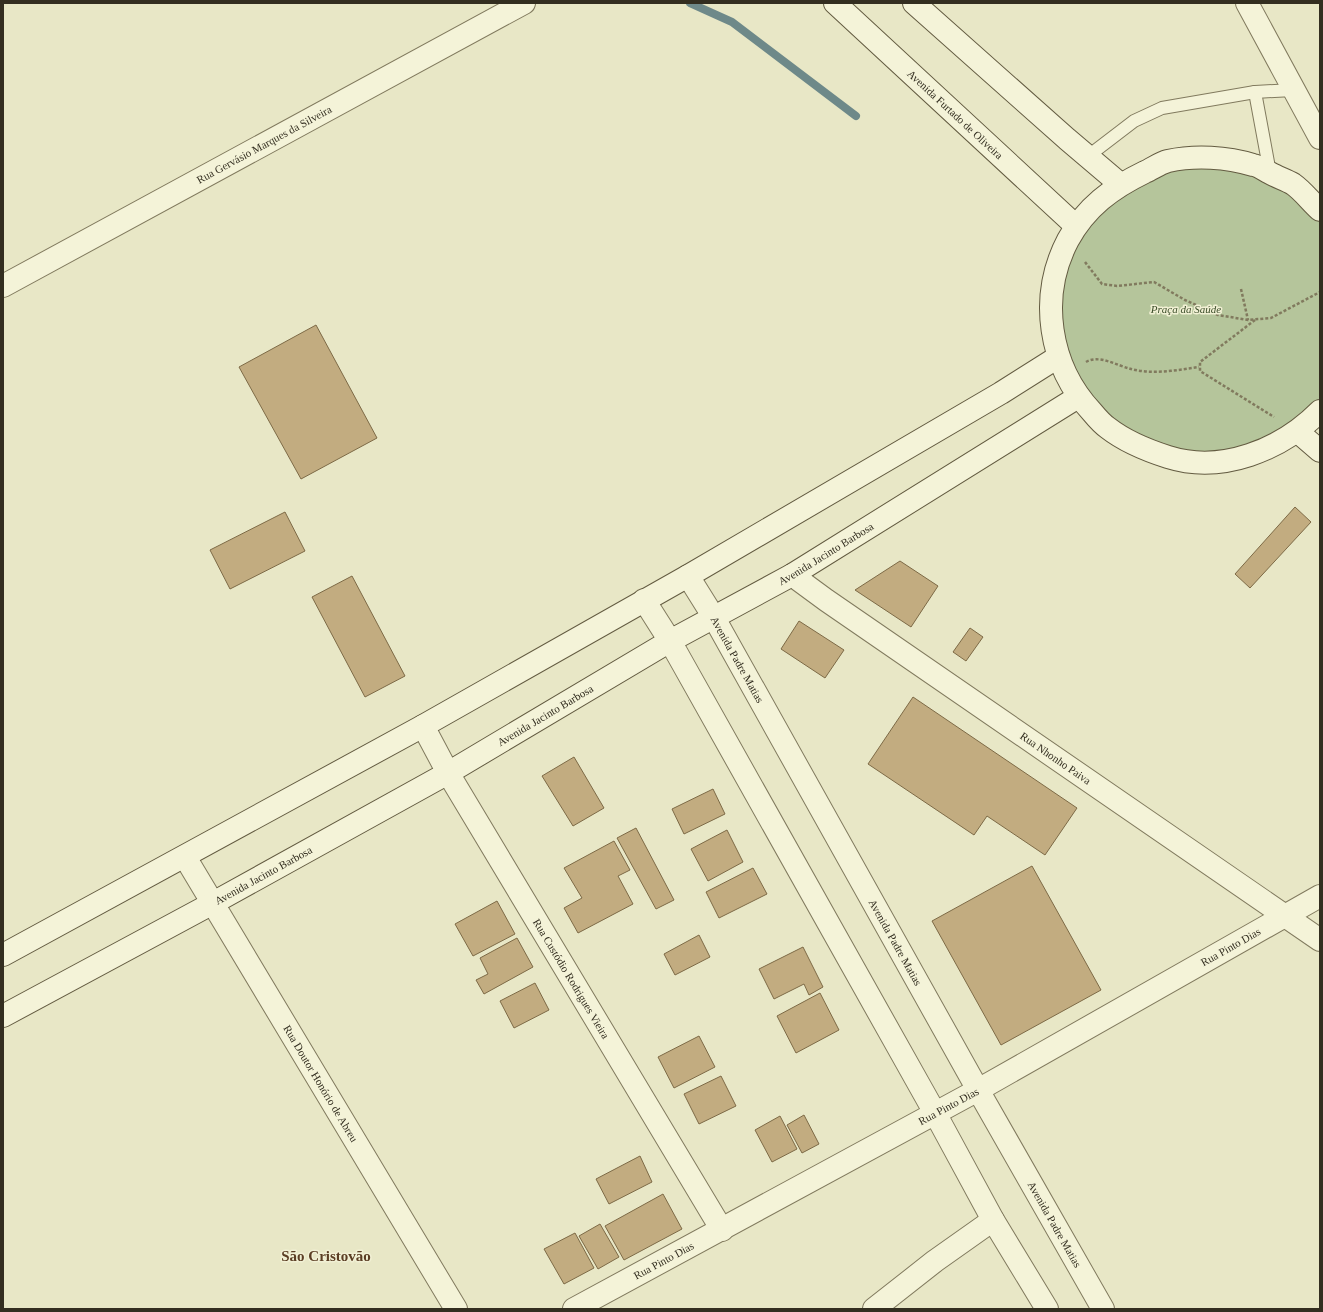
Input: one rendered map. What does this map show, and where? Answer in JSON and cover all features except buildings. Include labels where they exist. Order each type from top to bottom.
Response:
[{"type":"street","name":"Rua Gervásio Marques da Silveira","points":[[3,286],[524,3]]},
{"type":"street","name":"Avenida Furtado de Oliveira","points":[[835,3],[1076,226]]},
{"type":"street","points":[[914,3],[1087,157],[1120,184]]},
{"type":"street","points":[[1246,3],[1320,138]]},
{"type":"street","points":[[1320,210],[1293,185],[1254,165],[1211,157],[1168,161],[1120,184],[1099,199],[1076,226],[1068,241],[1057,269],[1052,298],[1052,328],[1058,357],[1078,397],[1106,427],[1141,449],[1180,461],[1222,462],[1261,452],[1298,432],[1320,411]]},
{"type":"street","points":[[3,955],[423,726],[688,576],[1001,393],[1058,357]]},
{"type":"street","name":"Avenida Jacinto Barbosa","points":[[3,1016],[213,903],[448,773],[714,616],[792,575],[1078,397]]},
{"type":"street","points":[[1298,432],[1320,451]]},
{"type":"street","name":"Rua Nhonho Paiva","points":[[792,575],[826,600],[1286,914],[1320,940]]},
{"type":"street","name":"Avenida Padre Matias","points":[[688,576],[714,616],[978,1090],[1103,1309]]},
{"type":"street","points":[[644,600],[670,642],[936,1113],[993,1220],[1047,1309]]},
{"type":"street","name":"Rua Custódio Rodrigues Vieira","points":[[423,726],[448,773],[722,1230]]},
{"type":"street","name":"Rua Doutor Honório de Abreu","points":[[185,857],[456,1309]]},
{"type":"street","name":"Rua Pinto Dias","points":[[574,1309],[978,1090],[1320,896]]},
{"type":"street","points":[[874,1309],[935,1261],[993,1220]]},
{"type":"lane","points":[[1087,157],[1134,121],[1162,108],[1255,92],[1293,90]]},
{"type":"lane","points":[[1255,92],[1270,173]]},
{"type":"path","points":[[1102,284],[1117,286],[1154,282],[1185,300],[1218,315],[1248,320],[1271,318],[1320,292]]},
{"type":"path","points":[[1241,289],[1248,320]]},
{"type":"path","points":[[1255,319],[1200,362],[1200,371],[1298,432]]},
{"type":"path","points":[[1090,360],[1103,359],[1139,371],[1173,371],[1199,367]]},
{"type":"green space","name":"Praça da Saúde","points":[[1211,157],[1255,165],[1320,210],[1320,411],[1221,462],[1141,449],[1069,383],[1057,269],[1120,184]]},
{"type":"waterway","points":[[690,3],[732,22],[856,116]]},
{"type":"district","name":"São Cristovão","points":[[326,1256]]}]
